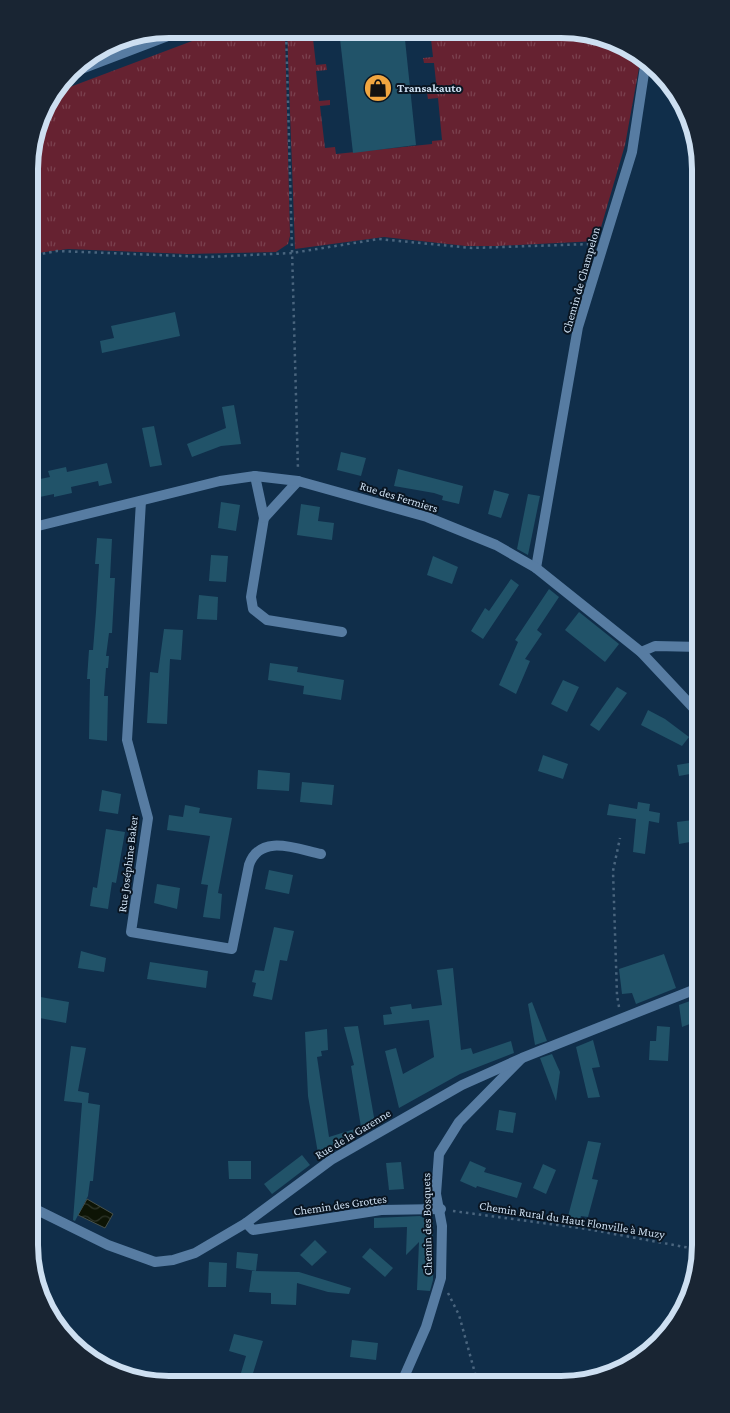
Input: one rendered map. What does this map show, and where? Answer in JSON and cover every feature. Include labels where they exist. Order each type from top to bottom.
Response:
[{"type":"street","points":[[86,67],[162,38]]},
{"type":"street","name":"Chemin de Champelon","points":[[536,568],[578,327],[632,152],[645,68]]},
{"type":"street","points":[[255,476],[264,518],[251,597],[253,609],[267,620],[342,632]]},
{"type":"street","name":"Rue des Fermiers","points":[[38,526],[220,481],[255,476],[298,481],[428,517],[496,545],[536,568],[641,652],[692,706]]},
{"type":"street","points":[[264,518],[298,481]]},
{"type":"street","name":"Rue Joséphine Baker","points":[[141,501],[127,740],[148,818],[131,932],[232,949],[250,865],[255,854],[272,844],[322,854]]},
{"type":"street","points":[[641,652],[655,646],[692,647]]},
{"type":"street","name":"Rue de la Garenne","points":[[38,1210],[108,1245],[155,1262],[174,1260],[195,1253],[246,1223],[331,1160],[462,1085],[522,1058],[692,991]]},
{"type":"street","name":"Chemin des Bosquets","points":[[405,1376],[426,1327],[441,1278],[441,1209],[436,1194],[440,1154],[459,1122],[522,1058]]},
{"type":"street","name":"Chemin des Grottes","points":[[246,1223],[253,1230],[381,1210],[441,1209]]},
{"type":"path","points":[[286,38],[298,481]]},
{"type":"path","points":[[38,255],[57,251],[208,257],[292,253],[379,239],[472,248],[570,243],[603,245]]},
{"type":"path","points":[[620,838],[613,871],[617,995],[622,1018]]},
{"type":"path","name":"Chemin Rural du Haut Flonville à Muzy","points":[[441,1209],[587,1229],[692,1248]]},
{"type":"path","points":[[441,1278],[459,1315],[476,1376]]},
{"type":"green space","points":[[200,38],[285,38],[290,236],[288,244],[276,252],[187,254],[68,249],[38,253],[39,151],[47,118],[65,89]]},
{"type":"green space","points":[[287,38],[313,38],[316,65],[326,64],[327,70],[316,71],[319,101],[330,100],[330,105],[320,106],[325,148],[335,147],[336,154],[432,144],[432,141],[442,140],[438,98],[428,99],[427,93],[437,92],[434,63],[424,63],[423,58],[433,57],[431,38],[570,38],[587,40],[604,44],[640,64],[625,145],[597,241],[466,246],[384,237],[295,249]]},
{"type":"green space","points":[[140,41],[112,51],[126,44]]},
{"type":"water","points":[[87,1199],[113,1214],[105,1228],[78,1215]]},
{"type":"building","name":"Transakauto","points":[[340,38],[405,38],[416,145],[353,153]]},
{"type":"building","points":[[175,312],[180,336],[102,353],[100,341],[114,338],[111,326]]},
{"type":"building","points":[[234,405],[241,444],[221,446],[192,457],[187,444],[226,428],[222,407]]},
{"type":"building","points":[[154,426],[162,465],[150,467],[142,428]]},
{"type":"building","points":[[341,452],[366,458],[361,476],[337,470]]},
{"type":"building","points":[[107,463],[112,483],[99,486],[98,481],[71,487],[72,493],[54,497],[54,494],[38,497],[38,479],[50,477],[48,471],[66,467],[67,472]]},
{"type":"building","points":[[398,469],[463,486],[459,504],[442,500],[443,496],[434,493],[394,486]]},
{"type":"building","points":[[494,490],[509,494],[501,518],[488,514]]},
{"type":"building","points":[[528,494],[540,496],[528,555],[517,549]]},
{"type":"building","points":[[221,502],[240,505],[236,531],[218,528]]},
{"type":"building","points":[[301,504],[320,507],[318,521],[334,523],[332,540],[297,535]]},
{"type":"building","points":[[97,538],[112,539],[110,578],[115,578],[112,633],[109,633],[106,656],[109,656],[104,696],[108,696],[107,741],[89,739],[90,679],[87,679],[89,650],[93,650],[96,612],[99,564],[95,564]]},
{"type":"building","points":[[211,555],[228,556],[226,582],[209,581]]},
{"type":"building","points":[[433,556],[458,567],[452,584],[427,575]]},
{"type":"building","points":[[511,579],[519,585],[483,639],[471,631],[485,608],[489,611]]},
{"type":"building","points":[[549,589],[559,597],[537,630],[542,634],[525,659],[530,661],[516,694],[499,685],[518,642],[515,640]]},
{"type":"building","points":[[199,595],[218,597],[217,620],[197,619]]},
{"type":"building","points":[[579,612],[619,644],[605,662],[565,630]]},
{"type":"building","points":[[164,629],[183,630],[181,660],[170,659],[167,724],[147,723],[150,672],[158,673]]},
{"type":"building","points":[[270,663],[298,667],[297,672],[344,680],[341,700],[303,694],[304,686],[268,680]]},
{"type":"building","points":[[563,680],[579,687],[567,712],[551,704]]},
{"type":"building","points":[[617,687],[627,693],[599,731],[590,725]]},
{"type":"building","points":[[648,710],[665,719],[689,737],[682,746],[641,725]]},
{"type":"building","points":[[543,755],[568,764],[563,779],[538,771]]},
{"type":"building","points":[[692,762],[692,774],[679,776],[677,765]]},
{"type":"building","points":[[258,770],[290,773],[289,791],[257,789]]},
{"type":"building","points":[[302,782],[334,785],[332,805],[300,802]]},
{"type":"building","points":[[102,790],[121,794],[118,814],[99,811]]},
{"type":"building","points":[[638,802],[650,804],[649,811],[660,813],[659,823],[649,821],[645,854],[633,852],[636,819],[607,815],[609,804],[637,809]]},
{"type":"building","points":[[185,805],[200,808],[199,813],[232,818],[218,893],[222,894],[220,919],[203,917],[208,885],[201,884],[210,836],[167,830],[169,815],[183,817]]},
{"type":"building","points":[[692,820],[692,842],[679,844],[677,822]]},
{"type":"building","points":[[106,829],[125,832],[116,883],[112,882],[108,909],[90,906],[93,887],[97,888]]},
{"type":"building","points":[[269,870],[293,875],[289,894],[265,889]]},
{"type":"building","points":[[157,884],[180,888],[177,909],[154,903]]},
{"type":"building","points":[[689,912],[692,912],[692,925],[690,925]]},
{"type":"building","points":[[274,927],[294,931],[287,961],[280,960],[272,1000],[253,996],[256,983],[252,982],[255,970],[264,971]]},
{"type":"building","points":[[81,951],[106,958],[104,972],[78,968]]},
{"type":"building","points":[[664,954],[676,988],[636,1004],[632,993],[622,994],[619,969]]},
{"type":"building","points":[[150,962],[208,971],[206,988],[147,979]]},
{"type":"building","points":[[453,968],[461,1050],[471,1048],[473,1054],[511,1041],[514,1053],[460,1074],[399,1108],[385,1051],[396,1048],[403,1074],[434,1057],[429,1020],[384,1025],[383,1015],[392,1014],[390,1007],[411,1004],[412,1009],[442,1005],[437,970]]},
{"type":"building","points":[[38,997],[69,1002],[66,1023],[38,1018]]},
{"type":"building","points":[[692,1000],[692,1023],[682,1027],[679,1005]]},
{"type":"building","points":[[532,1002],[547,1041],[535,1045],[528,1004]]},
{"type":"building","points":[[358,1026],[375,1123],[319,1159],[308,1096],[305,1032],[327,1029],[328,1050],[321,1051],[322,1056],[317,1057],[329,1137],[361,1127],[351,1066],[354,1065],[344,1027]]},
{"type":"building","points":[[657,1026],[670,1027],[668,1061],[649,1060],[650,1041],[656,1041]]},
{"type":"building","points":[[593,1040],[600,1067],[592,1068],[600,1097],[588,1098],[576,1047]]},
{"type":"building","points":[[71,1046],[86,1048],[78,1091],[89,1093],[88,1103],[100,1105],[93,1181],[90,1181],[88,1196],[75,1221],[73,1220],[82,1103],[64,1101]]},
{"type":"building","points":[[552,1054],[560,1072],[556,1101],[540,1058]]},
{"type":"building","points":[[499,1110],[516,1113],[513,1133],[496,1130]]},
{"type":"building","points":[[588,1141],[601,1143],[592,1179],[598,1180],[588,1217],[581,1216],[579,1223],[567,1220]]},
{"type":"building","points":[[302,1155],[310,1165],[272,1194],[264,1184]]},
{"type":"building","points":[[228,1161],[251,1161],[251,1179],[229,1179]]},
{"type":"building","points":[[470,1161],[486,1168],[484,1172],[522,1183],[517,1198],[477,1186],[476,1188],[460,1181]]},
{"type":"building","points":[[401,1162],[404,1189],[389,1190],[386,1163]]},
{"type":"building","points":[[543,1164],[556,1170],[546,1194],[533,1188]]},
{"type":"building","points":[[420,1216],[433,1222],[433,1280],[430,1291],[417,1290],[419,1242],[406,1255],[407,1227],[374,1228],[374,1218]]},
{"type":"building","points":[[315,1240],[327,1252],[312,1266],[300,1255]]},
{"type":"building","points":[[370,1248],[393,1268],[385,1277],[362,1257]]},
{"type":"building","points":[[237,1252],[258,1254],[256,1271],[236,1268]]},
{"type":"building","points":[[209,1262],[227,1263],[226,1287],[208,1287]]},
{"type":"building","points":[[252,1271],[299,1272],[351,1288],[349,1294],[328,1292],[297,1283],[296,1305],[271,1304],[271,1293],[249,1292]]},
{"type":"building","points":[[234,1334],[263,1341],[252,1376],[240,1376],[246,1356],[229,1351]]},
{"type":"building","points":[[352,1340],[378,1343],[376,1360],[350,1357]]},
{"type":"place","name":"Transakauto","points":[[378,88]]}]
